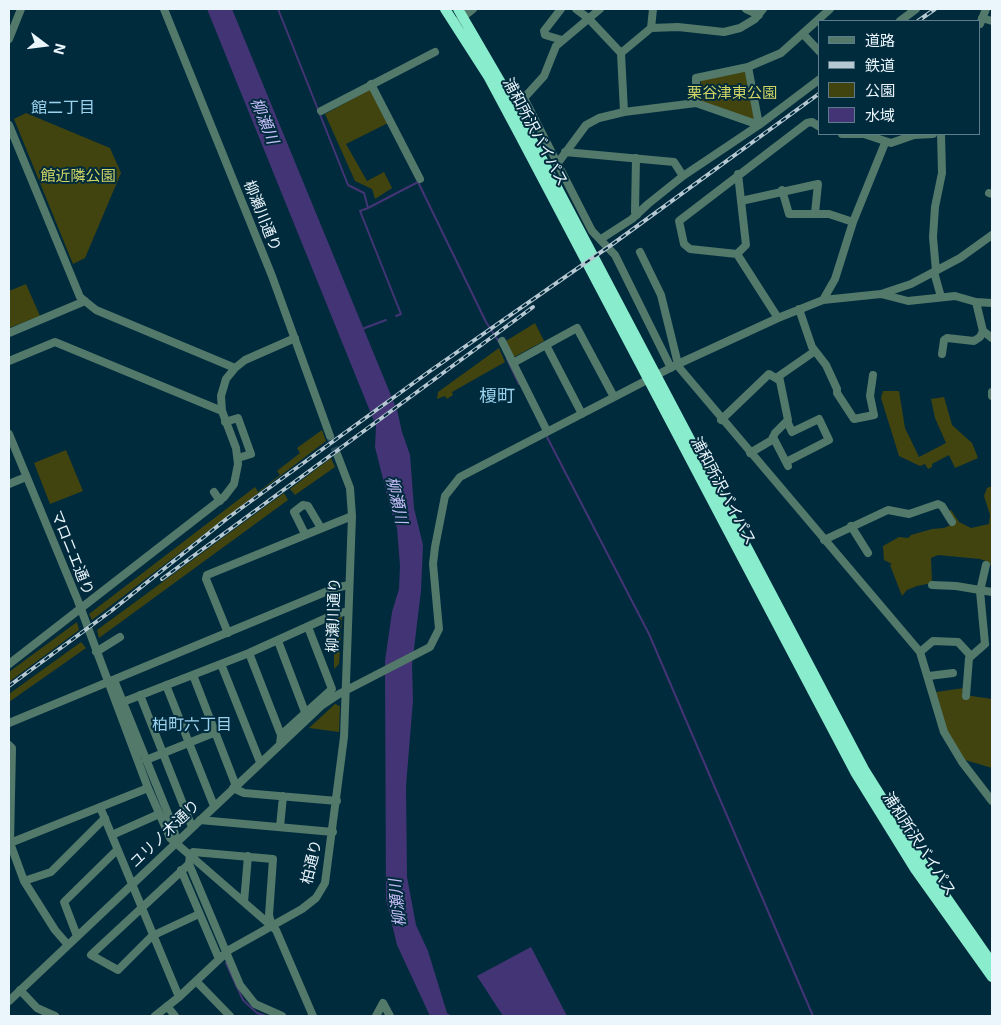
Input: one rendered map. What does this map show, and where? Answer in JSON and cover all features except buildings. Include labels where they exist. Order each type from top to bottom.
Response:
[{"type":"highway","name":"浦和所沢バイパス","points":[[444,9],[459,16],[488,76],[532,158],[865,771],[924,864],[992,963]]},
{"type":"highway","name":"浦和所沢バイパス","points":[[652,377],[860,779],[916,869],[992,977]]},
{"type":"street","points":[[9,39],[21,9]]},
{"type":"street","name":"柳瀬川通り","points":[[164,9],[295,338],[330,436]]},
{"type":"street","points":[[459,16],[473,9]]},
{"type":"street","points":[[561,9],[544,31],[546,35],[562,40]]},
{"type":"street","points":[[576,9],[588,18],[621,53],[624,112]]},
{"type":"street","points":[[600,9],[556,46],[544,76],[524,98],[592,231],[601,238],[615,255],[675,366],[920,652],[929,676],[944,732],[962,762],[992,801]]},
{"type":"street","points":[[651,28],[653,9]]},
{"type":"street","points":[[746,9],[761,12]]},
{"type":"street","points":[[818,20],[830,9]]},
{"type":"street","points":[[901,20],[916,9]]},
{"type":"street","points":[[986,9],[981,21],[992,21]]},
{"type":"street","points":[[621,53],[651,28],[678,27],[724,32],[740,28],[761,12]]},
{"type":"street","points":[[696,103],[696,78],[748,67],[781,54],[818,20]]},
{"type":"street","points":[[803,34],[818,50]]},
{"type":"street","points":[[321,111],[435,52]]},
{"type":"street","points":[[748,67],[760,125]]},
{"type":"street","points":[[601,238],[637,215],[683,176],[760,125],[818,81]]},
{"type":"street","points":[[371,84],[420,179]]},
{"type":"street","points":[[557,164],[586,125],[599,118],[624,112],[696,103],[760,125]]},
{"type":"street","points":[[737,254],[690,249],[684,244],[679,221],[806,123],[812,122],[818,126]]},
{"type":"street","points":[[9,125],[79,294],[84,301],[96,310],[235,368]]},
{"type":"street","points":[[866,135],[886,143],[897,142],[912,135]]},
{"type":"street","points":[[941,297],[935,272],[932,237],[935,208],[942,173],[942,135]]},
{"type":"street","points":[[823,300],[835,279],[853,222],[886,143]]},
{"type":"street","points":[[565,152],[674,162],[683,176]]},
{"type":"street","points":[[636,158],[635,212],[637,215]]},
{"type":"street","points":[[737,254],[746,245],[738,174]]},
{"type":"street","points":[[741,201],[782,190],[818,184],[815,213]]},
{"type":"street","points":[[782,190],[788,214],[829,214],[853,222]]},
{"type":"street","points":[[502,341],[548,431],[652,377],[799,309],[823,300],[881,294],[911,284],[960,258],[992,234]]},
{"type":"street","points":[[640,252],[661,295],[675,366]]},
{"type":"street","points":[[737,254],[778,318]]},
{"type":"street","points":[[881,294],[908,301],[955,296],[976,302],[992,303]]},
{"type":"street","points":[[9,333],[84,301]]},
{"type":"street","points":[[976,302],[983,331],[992,338]]},
{"type":"street","points":[[799,309],[806,334],[814,351],[826,365],[837,394],[854,419],[874,415],[870,396],[873,375]]},
{"type":"street","points":[[513,363],[577,328],[614,397]]},
{"type":"street","points":[[942,354],[944,340],[947,338],[974,341],[980,337],[983,331]]},
{"type":"street","points":[[9,664],[220,501],[234,484],[238,470],[238,458],[222,411],[223,388],[235,368],[249,358],[295,338]]},
{"type":"street","points":[[9,361],[55,342],[222,411]]},
{"type":"street","points":[[546,345],[582,414]]},
{"type":"street","points":[[750,453],[773,437],[789,416],[779,380],[781,374],[814,351]]},
{"type":"street","points":[[721,420],[769,374],[779,380]]},
{"type":"street","points":[[225,422],[238,418],[251,454],[238,458]]},
{"type":"street","points":[[773,437],[787,464],[829,440],[819,419],[792,432],[787,421]]},
{"type":"street","name":"ユリノ木通り","points":[[9,1001],[321,706],[345,690],[362,684],[421,654],[433,644],[439,629],[433,556],[442,507],[447,492],[460,477],[548,431]]},
{"type":"street","name":"マロニエ通り","points":[[9,434],[96,652],[111,681]]},
{"type":"street","name":"柳瀬川通り","points":[[337,454],[350,488],[352,516],[345,690]]},
{"type":"street","points":[[9,484],[26,476]]},
{"type":"street","points":[[214,492],[220,501]]},
{"type":"street","points":[[824,540],[888,510],[909,514],[938,504],[942,506],[952,522]]},
{"type":"street","points":[[305,534],[294,512],[303,505],[308,506],[321,528]]},
{"type":"street","points":[[228,632],[206,579],[207,575],[352,516]]},
{"type":"street","points":[[851,526],[868,553]]},
{"type":"street","points":[[966,696],[967,666],[971,656],[989,645],[980,591],[986,565]]},
{"type":"street","points":[[932,585],[956,586],[992,592]]},
{"type":"street","points":[[9,723],[335,588],[349,586]]},
{"type":"street","points":[[123,702],[249,653],[335,614],[348,611]]},
{"type":"street","points":[[281,735],[332,689],[308,627]]},
{"type":"street","points":[[96,652],[120,637]]},
{"type":"street","points":[[278,640],[305,712]]},
{"type":"street","points":[[920,652],[933,641],[958,642],[971,656]]},
{"type":"street","points":[[249,653],[281,735],[280,744]]},
{"type":"street","points":[[221,664],[260,762]]},
{"type":"street","points":[[929,676],[953,673]]},
{"type":"street","points":[[193,675],[216,732],[234,787],[244,793],[337,801]]},
{"type":"street","points":[[111,681],[123,702],[173,826],[177,843]]},
{"type":"street","points":[[111,681],[148,788],[170,838],[276,930],[313,1016]]},
{"type":"street","points":[[166,685],[214,806]]},
{"type":"street","name":"柏通り","points":[[155,1016],[179,997],[226,953],[302,909],[321,892],[327,874],[337,801],[344,737],[345,690]]},
{"type":"street","points":[[140,695],[192,827]]},
{"type":"street","points":[[146,760],[216,732]]},
{"type":"street","points":[[9,745],[12,748],[10,843],[24,882],[59,937],[68,945]]},
{"type":"street","points":[[10,843],[148,788]]},
{"type":"street","points":[[280,827],[283,796]]},
{"type":"street","points":[[100,807],[142,907],[152,936],[179,997]]},
{"type":"street","points":[[112,835],[159,814]]},
{"type":"street","points":[[24,882],[50,872],[105,818]]},
{"type":"street","points":[[200,820],[333,832]]},
{"type":"street","points":[[77,936],[64,902],[117,850]]},
{"type":"street","points":[[190,854],[195,852],[273,859],[269,915],[272,926]]},
{"type":"street","points":[[190,854],[189,864],[226,953],[249,998],[261,1009],[282,1016]]},
{"type":"street","points":[[244,902],[248,856]]},
{"type":"street","points":[[189,864],[91,955],[118,970],[152,936],[200,914]]},
{"type":"street","points":[[181,870],[219,959]]},
{"type":"street","points":[[196,981],[230,1016]]},
{"type":"street","points":[[20,990],[37,1008],[55,1016]]},
{"type":"street","points":[[376,1016],[383,1003],[390,1016]]},
{"type":"street","points":[[167,1006],[175,1016]]},
{"type":"green space","name":"栗谷津東公園","points":[[745,71],[755,121],[700,101],[701,80]]},
{"type":"green space","points":[[371,89],[388,123],[346,144],[367,181],[384,172],[392,188],[375,199],[372,189],[355,181],[325,114]]},
{"type":"green space","name":"館近隣公園","points":[[26,113],[110,148],[121,173],[85,258],[73,264],[14,119]]},
{"type":"green space","points":[[26,284],[40,316],[9,328],[9,291]]},
{"type":"green space","points":[[535,323],[544,341],[514,357],[512,356],[506,341]]},
{"type":"green space","points":[[499,348],[505,362],[452,392],[453,395],[447,399],[445,396],[437,399],[438,392]]},
{"type":"green space","points":[[883,391],[899,391],[905,428],[919,457],[946,443],[935,418],[931,399],[944,397],[952,425],[972,443],[978,458],[955,468],[949,455],[932,464],[932,467],[928,469],[925,464],[920,466],[899,456],[881,398]]},
{"type":"green space","points":[[322,430],[326,441],[92,620],[89,614],[255,487],[258,492],[280,475],[277,471],[300,453],[297,448]]},
{"type":"green space","points":[[66,450],[83,491],[50,504],[34,463]]},
{"type":"green space","points":[[331,458],[335,467],[295,495],[290,489]]},
{"type":"green space","points":[[992,486],[992,568],[989,562],[980,559],[938,555],[931,558],[932,583],[907,590],[902,596],[890,565],[892,564],[884,560],[883,546],[899,537],[908,538],[911,535],[932,529],[944,528],[953,524],[949,511],[951,510],[959,522],[971,528],[989,524],[990,515],[984,496],[987,488]]},
{"type":"green space","points":[[284,493],[288,500],[99,638],[97,630]]},
{"type":"green space","points":[[339,615],[342,617],[339,664],[334,669],[334,617]]},
{"type":"green space","points":[[77,622],[79,630],[9,682],[9,672]]},
{"type":"green space","points":[[81,642],[86,648],[9,702],[9,694]]},
{"type":"green space","points":[[964,688],[962,692],[965,695],[992,699],[992,768],[965,760],[947,731],[936,692]]},
{"type":"green space","points":[[335,704],[340,706],[339,732],[309,728]]},
{"type":"water","name":"柳瀬川","points":[[207,9],[232,9],[397,410],[410,455],[414,508],[423,545],[421,591],[412,665],[413,700],[406,786],[407,877],[416,925],[428,951],[447,1013],[452,1016],[430,1016],[397,945],[386,899],[385,661],[392,612],[399,589],[400,566],[397,528],[375,447],[376,426]]},
{"type":"water","points":[[531,947],[567,1016],[503,1016],[477,976]]},
{"type":"waterway","points":[[278,9],[348,185],[364,193],[368,208],[418,182],[486,322],[499,342]]},
{"type":"waterway","points":[[368,208],[360,211],[401,314],[396,316]]},
{"type":"waterway","points":[[362,329],[386,320]]},
{"type":"waterway","points":[[507,359],[519,384]]},
{"type":"waterway","points":[[547,437],[649,634],[813,1016]]},
{"type":"waterway","points":[[226,963],[243,1000],[257,1013],[266,1016]]},
{"type":"tunnel","points":[[330,436],[337,454]]},
{"type":"railway","points":[[919,20],[935,9]]},
{"type":"railway","points":[[9,686],[111,611],[229,517],[430,371],[614,243],[818,94]]},
{"type":"railway","points":[[162,579],[533,307]]},
{"type":"district","name":"館二丁目","points":[[63,108]]},
{"type":"district","name":"榎町","points":[[497,397]]},
{"type":"district","name":"柏町六丁目","points":[[192,725]]}]
